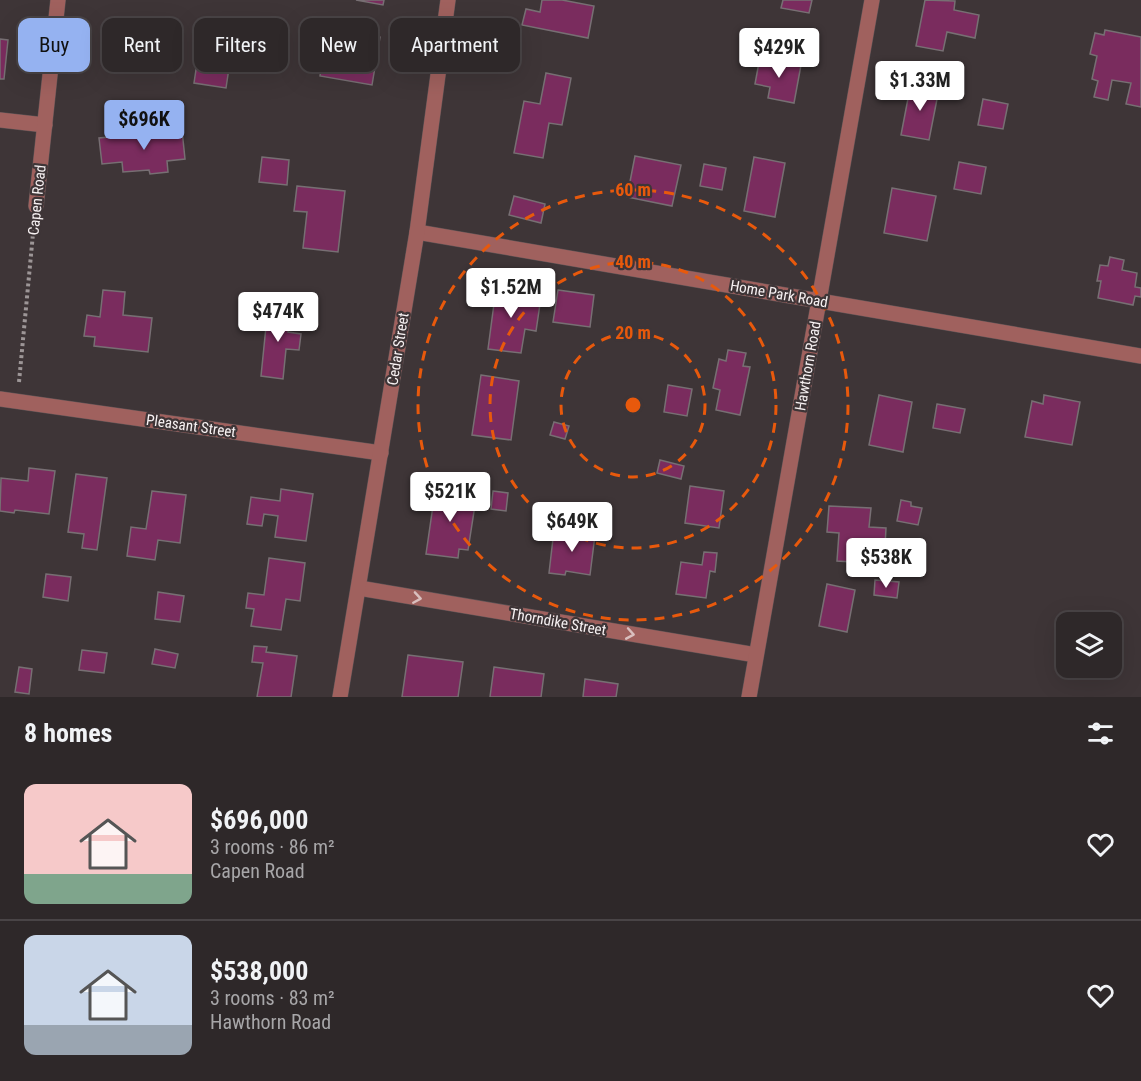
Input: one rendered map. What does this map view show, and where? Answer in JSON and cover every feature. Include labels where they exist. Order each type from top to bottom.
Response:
[{"type":"street","name":"Capen Road","points":[[36,206],[58,0]]},
{"type":"street","name":"Cedar Street","points":[[340,697],[417,232],[448,0]]},
{"type":"street","name":"Hawthorn Road","points":[[749,697],[872,0]]},
{"type":"street","points":[[0,120],[45,125]]},
{"type":"street","name":"Home Park Road","points":[[417,232],[1141,356]]},
{"type":"street","name":"Pleasant Street","points":[[0,399],[381,453]]},
{"type":"street","name":"Thorndike Street","points":[[359,588],[756,655]]},
{"type":"path","name":"Capen Road","points":[[17,401],[36,206]]},
{"type":"building","points":[[356,0],[384,0],[383,5]]},
{"type":"building","points":[[542,0],[562,0],[594,6],[588,38],[522,25],[526,9],[540,12]]},
{"type":"building","points":[[783,0],[812,0],[809,13],[781,8]]},
{"type":"building","points":[[925,0],[955,1],[954,10],[979,15],[975,38],[947,32],[943,51],[916,46]]},
{"type":"building","points":[[1105,30],[1141,37],[1141,107],[1126,104],[1131,83],[1112,80],[1108,100],[1094,97],[1098,81],[1092,79],[1097,56],[1090,54],[1095,33],[1104,35]]},
{"type":"building","points":[[0,39],[8,40],[4,79],[0,79]]},
{"type":"building","points":[[760,57],[801,65],[794,103],[768,98],[770,87],[755,84]]},
{"type":"building","points":[[196,72],[228,72],[226,88],[194,83]]},
{"type":"building","points":[[321,72],[374,72],[372,85],[320,76]]},
{"type":"building","points":[[546,73],[571,78],[562,125],[549,123],[543,158],[514,153],[524,101],[540,104]]},
{"type":"building","points":[[911,83],[939,89],[929,140],[901,135]]},
{"type":"building","points":[[983,99],[1008,104],[1003,129],[978,125]]},
{"type":"building","points":[[182,130],[185,159],[167,161],[168,172],[150,174],[149,170],[123,172],[122,162],[102,164],[99,138]]},
{"type":"building","points":[[635,156],[681,165],[672,206],[627,197]]},
{"type":"building","points":[[262,157],[289,160],[287,185],[259,182]]},
{"type":"building","points":[[754,157],[785,163],[775,217],[744,211]]},
{"type":"building","points":[[959,162],[986,167],[981,194],[954,189]]},
{"type":"building","points":[[704,164],[726,168],[722,190],[700,186]]},
{"type":"building","points":[[297,186],[345,191],[338,252],[303,248],[307,212],[294,211]]},
{"type":"building","points":[[892,188],[936,196],[927,241],[884,233]]},
{"type":"building","points":[[514,196],[545,204],[541,223],[509,215]]},
{"type":"building","points":[[1110,257],[1124,260],[1122,270],[1137,273],[1135,287],[1141,288],[1141,297],[1135,296],[1133,305],[1098,298],[1101,281],[1097,281],[1100,265],[1108,266]]},
{"type":"building","points":[[497,281],[520,284],[518,301],[540,304],[536,331],[525,329],[521,353],[488,349]]},
{"type":"building","points":[[103,290],[125,292],[123,315],[152,318],[148,352],[94,346],[95,337],[84,336],[87,315],[100,317]]},
{"type":"building","points":[[558,290],[594,295],[590,327],[553,322]]},
{"type":"building","points":[[268,307],[290,309],[288,332],[301,334],[299,350],[286,349],[283,379],[261,376]]},
{"type":"building","points":[[728,350],[746,353],[743,366],[750,367],[740,415],[716,410],[720,390],[713,388],[719,359],[726,361]]},
{"type":"building","points":[[481,375],[519,381],[511,440],[472,435]]},
{"type":"building","points":[[668,385],[692,389],[687,416],[664,412]]},
{"type":"building","points":[[879,395],[912,402],[903,452],[869,445]]},
{"type":"building","points":[[1044,395],[1080,402],[1072,445],[1025,437],[1032,401],[1043,404]]},
{"type":"building","points":[[937,404],[965,409],[960,433],[933,428]]},
{"type":"building","points":[[554,422],[569,426],[565,439],[550,435]]},
{"type":"building","points":[[660,460],[684,466],[681,479],[657,473]]},
{"type":"building","points":[[29,468],[55,471],[49,514],[15,510],[14,513],[0,511],[1,478],[28,481]]},
{"type":"building","points":[[76,474],[107,478],[97,550],[82,548],[84,534],[68,532]]},
{"type":"building","points":[[436,485],[466,490],[465,503],[475,505],[468,550],[459,549],[458,558],[426,554]]},
{"type":"building","points":[[690,486],[724,491],[719,528],[685,523]]},
{"type":"building","points":[[281,489],[313,494],[306,541],[275,537],[278,516],[264,514],[262,526],[247,524],[251,497],[280,501]]},
{"type":"building","points":[[152,491],[186,495],[180,543],[158,540],[155,560],[127,556],[131,527],[146,529]]},
{"type":"building","points":[[493,491],[508,493],[506,511],[491,509]]},
{"type":"building","points":[[901,500],[911,502],[911,506],[922,508],[918,525],[897,521]]},
{"type":"building","points":[[829,506],[871,508],[869,527],[886,528],[885,547],[869,546],[868,563],[837,561],[839,533],[827,532]]},
{"type":"building","points":[[554,530],[595,535],[590,575],[566,571],[565,575],[549,573]]},
{"type":"building","points":[[704,552],[717,553],[715,572],[710,571],[706,598],[676,594],[681,562],[702,565]]},
{"type":"building","points":[[269,558],[305,563],[300,601],[286,599],[281,630],[251,626],[254,609],[246,608],[248,593],[264,595]]},
{"type":"building","points":[[46,574],[71,577],[68,601],[43,597]]},
{"type":"building","points":[[875,580],[899,582],[897,598],[874,595]]},
{"type":"building","points":[[827,584],[855,590],[847,632],[819,626]]},
{"type":"building","points":[[158,592],[184,596],[180,622],[155,619]]},
{"type":"building","points":[[254,646],[267,647],[266,652],[297,656],[291,697],[257,697],[263,663],[252,662]]},
{"type":"building","points":[[155,649],[178,654],[175,668],[152,664]]},
{"type":"building","points":[[82,650],[107,653],[104,673],[79,670]]},
{"type":"building","points":[[408,655],[463,662],[458,697],[402,697]]},
{"type":"building","points":[[19,667],[32,669],[29,694],[15,692]]},
{"type":"building","points":[[494,667],[544,674],[541,697],[490,697]]},
{"type":"building","points":[[585,679],[618,684],[616,697],[583,697]]}]
